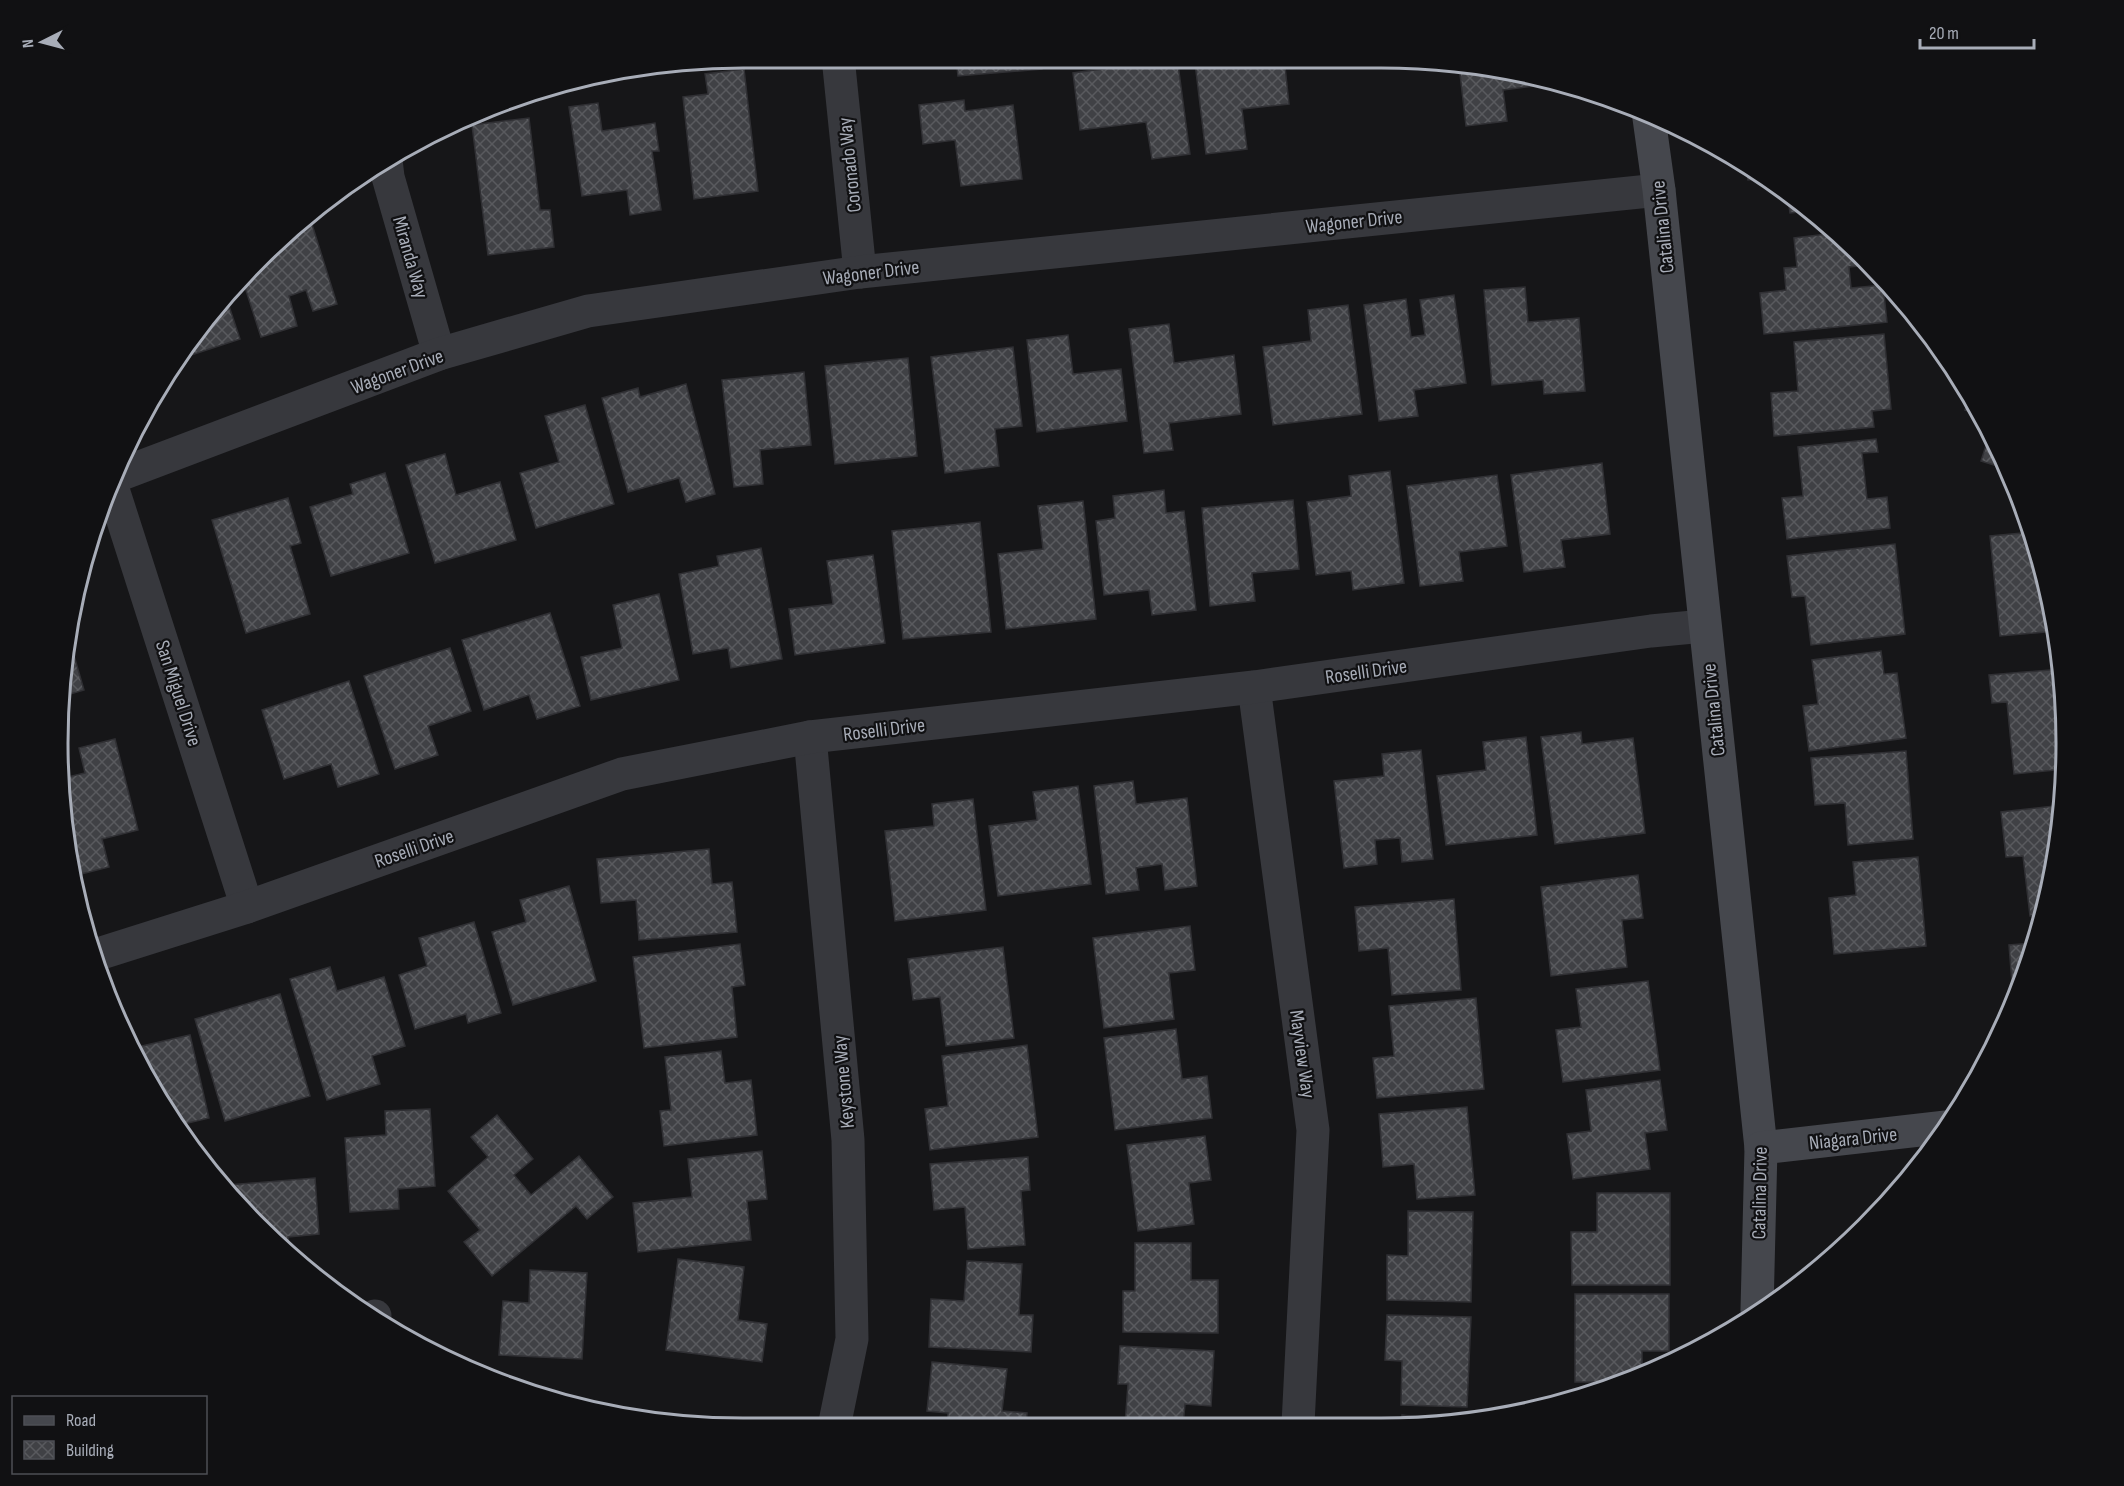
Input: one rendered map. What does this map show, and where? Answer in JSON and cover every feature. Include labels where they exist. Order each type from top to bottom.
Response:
[{"type":"street","name":"Coronado Way","points":[[838,68],[860,272]]},
{"type":"street","name":"Catalina Drive","points":[[1650,123],[1659,190],[1761,1148],[1757,1304]]},
{"type":"street","name":"Miranda Way","points":[[387,169],[439,354]]},
{"type":"street","name":"Wagoner Drive","points":[[124,474],[439,354],[588,311],[860,272],[1659,190]]},
{"type":"street","name":"San Miguel Drive","points":[[115,495],[248,907]]},
{"type":"street","name":"Roselli Drive","points":[[101,953],[248,907],[622,774],[810,737],[1254,687],[1651,631],[1704,626]]},
{"type":"street","name":"Mayview Way","points":[[1254,687],[1313,1130],[1298,1418]]},
{"type":"street","name":"Keystone Way","points":[[810,737],[848,1140],[852,1339],[836,1418]]},
{"type":"street","name":"Niagara Drive","points":[[1761,1148],[1936,1128]]},
{"type":"building","points":[[957,68],[1042,68],[1042,69],[958,76]]},
{"type":"building","points":[[1110,68],[1178,68],[1190,154],[1152,159],[1146,122],[1080,130],[1073,73]]},
{"type":"building","points":[[1196,68],[1285,68],[1289,104],[1242,109],[1247,149],[1206,154]]},
{"type":"building","points":[[744,69],[758,191],[694,199],[683,97],[708,94],[705,74]]},
{"type":"building","points":[[1460,72],[1535,86],[1503,90],[1507,121],[1466,126]]},
{"type":"building","points":[[964,100],[965,111],[1013,105],[1022,179],[961,186],[955,140],[923,144],[919,105]]},
{"type":"building","points":[[598,103],[602,131],[655,123],[659,151],[652,151],[661,210],[630,215],[627,190],[582,196],[569,107]]},
{"type":"building","points":[[529,118],[540,210],[550,210],[554,247],[488,255],[472,125]]},
{"type":"building","points":[[1789,205],[1798,212],[1790,213]]},
{"type":"building","points":[[312,224],[337,304],[313,311],[306,290],[289,296],[297,326],[261,337],[245,287],[265,265]]},
{"type":"building","points":[[1826,235],[1860,266],[1849,267],[1851,288],[1878,286],[1884,292],[1887,322],[1764,334],[1760,293],[1786,290],[1784,268],[1797,267],[1794,238]]},
{"type":"building","points":[[1525,287],[1528,322],[1579,318],[1585,391],[1544,394],[1543,380],[1492,385],[1484,290]]},
{"type":"building","points":[[1454,295],[1466,383],[1414,390],[1418,416],[1379,421],[1364,305],[1406,299],[1411,337],[1425,335],[1420,300]]},
{"type":"building","points":[[229,305],[240,339],[190,355]]},
{"type":"building","points":[[1348,305],[1362,414],[1273,425],[1263,347],[1311,341],[1308,310]]},
{"type":"building","points":[[1169,324],[1174,363],[1234,355],[1241,414],[1169,423],[1173,450],[1144,453],[1129,329]]},
{"type":"building","points":[[1884,334],[1891,409],[1872,411],[1874,427],[1774,436],[1771,393],[1798,391],[1794,342]]},
{"type":"building","points":[[1068,335],[1073,374],[1121,369],[1127,421],[1037,432],[1027,340]]},
{"type":"building","points":[[1013,347],[1022,426],[995,429],[999,466],[945,473],[931,357]]},
{"type":"building","points":[[908,358],[917,456],[835,464],[825,366]]},
{"type":"building","points":[[804,372],[811,445],[760,450],[763,484],[734,487],[722,380]]},
{"type":"building","points":[[686,384],[715,494],[686,502],[679,478],[628,492],[602,398],[638,388],[640,397]]},
{"type":"building","points":[[585,405],[614,504],[536,528],[520,473],[559,462],[545,416]]},
{"type":"building","points":[[1876,439],[1878,452],[1862,453],[1867,499],[1887,497],[1890,528],[1787,539],[1782,498],[1803,496],[1798,447]]},
{"type":"building","points":[[1987,443],[1997,466],[1981,461]]},
{"type":"building","points":[[445,454],[456,495],[500,482],[516,540],[435,563],[406,465]]},
{"type":"building","points":[[1602,463],[1610,534],[1561,540],[1565,567],[1524,572],[1511,475]]},
{"type":"building","points":[[1390,471],[1404,583],[1353,590],[1351,571],[1316,575],[1307,502],[1351,496],[1349,476]]},
{"type":"building","points":[[385,473],[409,553],[331,576],[310,507],[353,494],[350,484]]},
{"type":"building","points":[[1497,475],[1507,546],[1459,552],[1463,581],[1420,586],[1407,486]]},
{"type":"building","points":[[1164,490],[1166,513],[1184,511],[1196,610],[1152,615],[1149,590],[1104,595],[1096,521],[1115,518],[1113,496]]},
{"type":"building","points":[[288,498],[301,543],[290,546],[310,614],[246,633],[212,520]]},
{"type":"building","points":[[1293,500],[1299,569],[1252,573],[1255,601],[1210,606],[1202,508]]},
{"type":"building","points":[[1083,501],[1096,619],[1006,629],[998,554],[1043,549],[1038,506]]},
{"type":"building","points":[[980,522],[991,632],[903,639],[892,531]]},
{"type":"building","points":[[2023,533],[2047,632],[2000,636],[1990,536]]},
{"type":"building","points":[[1895,544],[1905,634],[1811,645],[1805,596],[1792,597],[1787,556]]},
{"type":"building","points":[[761,548],[782,659],[731,668],[728,648],[693,654],[679,574],[719,566],[717,556]]},
{"type":"building","points":[[873,555],[885,643],[795,655],[789,609],[833,604],[827,561]]},
{"type":"building","points":[[659,594],[679,680],[591,700],[581,657],[622,648],[613,605]]},
{"type":"building","points":[[550,613],[580,706],[537,719],[529,695],[484,710],[462,640]]},
{"type":"building","points":[[450,648],[471,711],[428,726],[438,755],[395,769],[364,676]]},
{"type":"building","points":[[1881,651],[1884,674],[1897,673],[1906,738],[1809,751],[1803,706],[1818,704],[1812,660]]},
{"type":"building","points":[[73,653],[84,690],[69,694]]},
{"type":"building","points":[[2052,670],[2055,770],[2014,774],[2007,702],[1992,703],[1989,675]]},
{"type":"building","points":[[349,681],[379,774],[338,787],[331,764],[284,779],[262,710]]},
{"type":"building","points":[[1581,732],[1582,744],[1633,738],[1645,833],[1555,844],[1541,737]]},
{"type":"building","points":[[1526,737],[1537,835],[1446,845],[1437,776],[1486,770],[1483,742]]},
{"type":"building","points":[[115,739],[138,830],[102,839],[109,867],[80,874],[73,831],[69,777],[85,773],[79,748]]},
{"type":"building","points":[[1421,750],[1433,859],[1402,862],[1400,838],[1375,840],[1377,864],[1344,868],[1334,781],[1384,776],[1382,754]]},
{"type":"building","points":[[1906,751],[1913,839],[1848,845],[1845,803],[1815,805],[1811,758]]},
{"type":"building","points":[[1133,781],[1136,804],[1187,798],[1197,886],[1165,890],[1162,864],[1136,868],[1139,890],[1106,894],[1094,786]]},
{"type":"building","points":[[1078,786],[1091,884],[998,896],[989,826],[1037,820],[1033,792]]},
{"type":"building","points":[[973,799],[986,910],[895,921],[885,831],[934,826],[932,804]]},
{"type":"building","points":[[2053,806],[2044,875],[2034,916],[2030,916],[2023,856],[2006,857],[2001,812]]},
{"type":"building","points":[[709,849],[712,884],[732,882],[737,932],[639,940],[636,900],[601,903],[597,859]]},
{"type":"building","points":[[1918,857],[1926,946],[1834,954],[1829,898],[1856,895],[1853,862]]},
{"type":"building","points":[[1638,875],[1643,918],[1622,920],[1627,967],[1551,976],[1541,887]]},
{"type":"building","points":[[569,886],[596,981],[513,1005],[492,932],[526,922],[520,900]]},
{"type":"building","points":[[1454,899],[1461,990],[1392,995],[1388,948],[1359,951],[1355,907]]},
{"type":"building","points":[[474,922],[501,1013],[468,1023],[466,1014],[415,1029],[399,975],[427,966],[419,938]]},
{"type":"building","points":[[1190,926],[1195,970],[1169,973],[1174,1019],[1104,1028],[1093,938]]},
{"type":"building","points":[[740,944],[745,985],[732,987],[737,1037],[644,1048],[633,957]]},
{"type":"building","points":[[2026,944],[2012,984],[2009,945]]},
{"type":"building","points":[[1003,947],[1014,1038],[946,1046],[940,997],[913,1000],[908,959]]},
{"type":"building","points":[[330,967],[337,991],[384,977],[405,1046],[372,1056],[380,1084],[327,1100],[290,979]]},
{"type":"building","points":[[1648,981],[1660,1070],[1563,1082],[1556,1030],[1581,1027],[1576,989]]},
{"type":"building","points":[[280,994],[310,1096],[225,1121],[195,1019]]},
{"type":"building","points":[[1476,998],[1484,1089],[1377,1098],[1373,1058],[1394,1056],[1389,1006]]},
{"type":"building","points":[[1176,1029],[1182,1079],[1207,1076],[1212,1118],[1115,1130],[1104,1038]]},
{"type":"building","points":[[190,1035],[209,1118],[185,1124],[139,1047]]},
{"type":"building","points":[[1027,1045],[1038,1137],[930,1150],[925,1109],[948,1106],[942,1056]]},
{"type":"building","points":[[721,1051],[725,1083],[751,1080],[757,1135],[664,1146],[660,1111],[671,1110],[665,1057]]},
{"type":"building","points":[[1660,1080],[1667,1130],[1645,1133],[1650,1169],[1573,1179],[1567,1134],[1591,1131],[1586,1090]]},
{"type":"building","points":[[1467,1107],[1475,1195],[1417,1199],[1414,1164],[1383,1167],[1379,1114]]},
{"type":"building","points":[[430,1109],[435,1186],[398,1189],[399,1209],[350,1212],[345,1138],[386,1135],[385,1111]]},
{"type":"building","points":[[497,1115],[533,1159],[514,1175],[531,1195],[579,1156],[613,1197],[587,1219],[576,1206],[492,1276],[464,1242],[480,1230],[448,1191],[488,1157],[471,1137]]},
{"type":"building","points":[[1205,1136],[1211,1180],[1189,1183],[1194,1224],[1138,1231],[1127,1145]]},
{"type":"building","points":[[762,1151],[767,1199],[747,1201],[751,1240],[638,1252],[633,1203],[692,1197],[688,1159]]},
{"type":"building","points":[[1028,1157],[1030,1190],[1021,1191],[1025,1245],[968,1249],[965,1207],[934,1210],[930,1164]]},
{"type":"building","points":[[315,1178],[319,1234],[288,1237],[289,1242],[265,1221],[232,1185]]},
{"type":"building","points":[[1597,1193],[1670,1193],[1670,1285],[1572,1285],[1571,1232],[1597,1232]]},
{"type":"building","points":[[1408,1211],[1473,1212],[1471,1302],[1387,1300],[1387,1255],[1408,1256]]},
{"type":"building","points":[[1135,1243],[1191,1243],[1191,1280],[1218,1280],[1218,1333],[1123,1332],[1123,1291],[1135,1291]]},
{"type":"building","points":[[678,1259],[744,1267],[738,1320],[767,1324],[762,1362],[666,1350]]},
{"type":"building","points":[[967,1261],[1022,1264],[1019,1315],[1033,1315],[1031,1352],[929,1347],[931,1299],[964,1301]]},
{"type":"building","points":[[530,1270],[587,1273],[582,1359],[499,1355],[503,1301],[529,1303]]},
{"type":"building","points":[[1575,1294],[1669,1294],[1669,1351],[1642,1351],[1642,1366],[1601,1382],[1575,1382]]},
{"type":"building","points":[[1387,1315],[1471,1317],[1467,1407],[1401,1405],[1402,1361],[1385,1360]]},
{"type":"building","points":[[1120,1346],[1214,1351],[1211,1406],[1185,1404],[1184,1418],[1126,1418],[1128,1384],[1118,1384]]},
{"type":"building","points":[[932,1362],[1007,1369],[1002,1411],[1027,1413],[1027,1418],[948,1418],[948,1413],[927,1411]]}]
